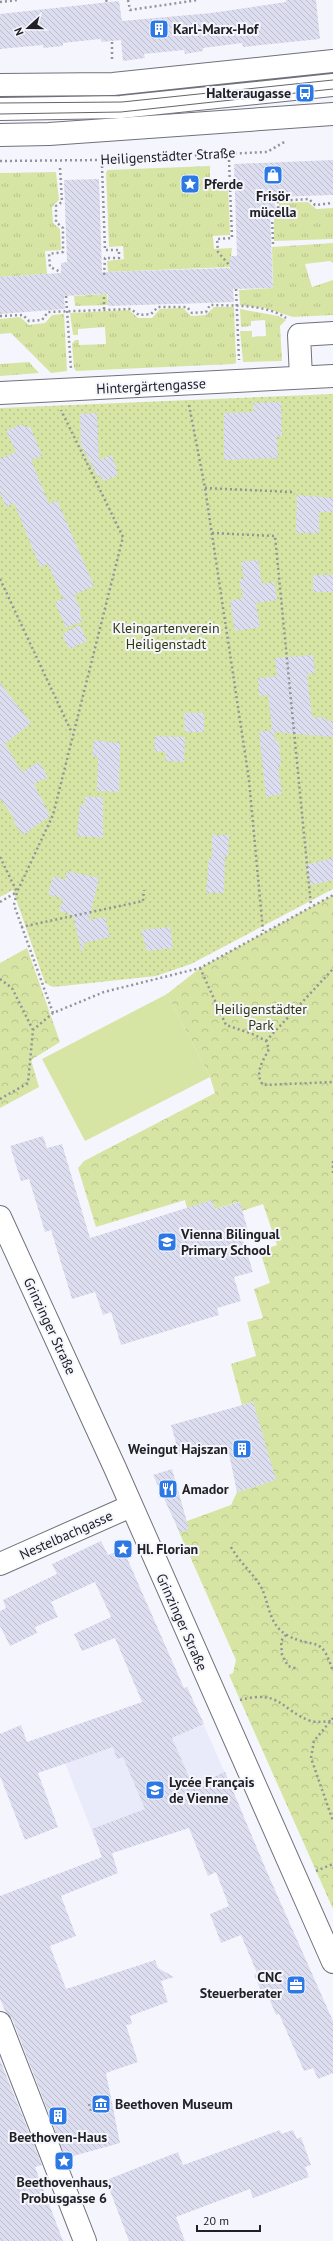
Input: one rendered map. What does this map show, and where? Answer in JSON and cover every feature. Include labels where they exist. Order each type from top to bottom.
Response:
[{"type":"street","points":[[0,85],[113,84],[333,61]]},
{"type":"street","points":[[0,109],[121,107],[333,85]]},
{"type":"street","name":"Heiligenstädter Straße","points":[[0,135],[49,134],[333,114]]},
{"type":"street","points":[[301,378],[298,335],[333,333]]},
{"type":"street","name":"Hintergärtengasse","points":[[0,393],[186,385],[333,376]]},
{"type":"street","name":"Grinzinger Straße","points":[[0,1217],[131,1506],[333,1962]]},
{"type":"street","name":"Nestelbachgasse","points":[[0,1564],[131,1506]]},
{"type":"street","points":[[0,2023],[85,2241]]},
{"type":"path","points":[[0,2],[18,0]]},
{"type":"path","points":[[128,0],[130,10],[198,0]]},
{"type":"path","points":[[112,42],[112,62]]},
{"type":"path","name":"Heiligenstädter Straße","points":[[0,161],[102,160],[267,152],[279,143],[291,140]]},
{"type":"path","points":[[229,160],[232,238],[217,239],[218,252],[230,266]]},
{"type":"path","points":[[102,166],[105,250],[119,250],[119,258],[105,258],[104,276]]},
{"type":"path","points":[[60,168],[62,202],[56,206],[56,222],[63,228],[64,252],[49,254],[50,267],[61,272]]},
{"type":"path","points":[[273,244],[272,214],[278,212],[278,201],[309,199],[315,205],[333,204]]},
{"type":"path","points":[[236,289],[241,382]]},
{"type":"path","points":[[104,294],[104,309]]},
{"type":"path","points":[[53,1013],[14,905],[17,892],[53,815],[72,733],[123,536],[62,390],[67,311],[66,296]]},
{"type":"path","points":[[0,316],[22,315],[29,321],[42,320],[48,312],[104,309],[131,309],[139,315],[151,314],[158,307],[187,307],[192,313],[206,312],[210,305],[236,306],[277,312],[290,322]]},
{"type":"path","points":[[186,385],[205,488],[249,780],[263,931]]},
{"type":"path","points":[[205,488],[292,492]]},
{"type":"path","points":[[212,533],[275,536],[311,906]]},
{"type":"path","points":[[0,579],[72,733]]},
{"type":"path","points":[[0,856],[17,892]]},
{"type":"path","points":[[22,927],[143,901],[144,890]]},
{"type":"path","points":[[0,902],[17,892]]},
{"type":"path","points":[[33,1030],[53,1013],[104,992],[200,968],[263,931],[333,895]]},
{"type":"path","points":[[200,968],[226,1026],[255,1035],[266,1041],[269,1049],[259,1071],[260,1080],[263,1085],[333,1082]]},
{"type":"path","points":[[266,1041],[333,969]]},
{"type":"path","points":[[0,979],[12,988],[33,1030],[28,1083],[0,1099]]},
{"type":"path","points":[[333,1161],[333,1174]]},
{"type":"path","points":[[231,1547],[240,1563],[262,1588],[266,1606],[275,1623],[286,1635],[321,1646],[327,1653],[333,1672]]},
{"type":"path","points":[[286,1635],[281,1641],[282,1655],[288,1666],[298,1669]]},
{"type":"path","points":[[235,1701],[250,1697],[270,1697],[282,1702],[288,1708],[312,1722],[332,1720]]},
{"type":"path","points":[[332,1720],[314,1741],[312,1758],[333,1821]]},
{"type":"path","points":[[89,2104],[90,2111],[93,2110]]},
{"type":"shaded area","name":"Lycée Français de Vienne","points":[[187,1687],[241,1809],[102,1857],[65,1763],[143,1702]]},
{"type":"green space","points":[[210,166],[210,184],[228,183],[230,235],[213,236],[214,249],[232,248],[230,267],[108,272],[107,261],[124,259],[123,246],[109,247],[106,172],[108,170]]},
{"type":"green space","points":[[56,172],[59,200],[52,207],[53,223],[60,229],[61,250],[45,251],[47,274],[0,277],[0,173]]},
{"type":"green space","points":[[308,202],[316,209],[333,208],[333,239],[274,241],[274,214],[279,214],[279,203]]},
{"type":"green space","points":[[333,243],[333,263],[330,261],[305,264],[312,287],[333,280],[333,315],[293,317],[265,308],[240,305],[239,290],[273,288],[272,247]]},
{"type":"green space","points":[[107,294],[108,305],[75,306],[74,296]]},
{"type":"green space","points":[[214,307],[234,307],[236,363],[76,371],[74,368],[72,344],[75,340],[79,340],[79,345],[106,344],[105,327],[78,329],[78,335],[73,335],[70,313],[129,310],[138,318],[152,318],[160,309],[183,308],[191,316],[206,315]]},
{"type":"green space","points":[[240,309],[278,316],[286,320],[280,326],[282,361],[243,362],[240,331],[252,331],[252,337],[266,336],[265,320],[251,321],[251,326],[241,327]]},
{"type":"green space","points":[[64,314],[67,371],[51,373],[11,333],[0,334],[0,319],[20,317],[29,325],[45,323],[52,315]]},
{"type":"green space","points":[[29,362],[39,373],[0,376],[0,364]]},
{"type":"green space","name":"Kleingartenverein Heiligenstadt","points":[[333,394],[333,889],[191,964],[156,976],[53,987],[45,983],[13,890],[0,897],[0,408]]},
{"type":"green space","name":"Heiligenstädter Park","points":[[333,895],[333,1909],[229,1675],[233,1673],[236,1660],[176,1525],[231,1505],[237,1492],[275,1480],[253,1402],[242,1405],[231,1364],[256,1356],[247,1322],[263,1318],[254,1289],[270,1283],[260,1251],[277,1245],[263,1204],[242,1211],[239,1202],[215,1209],[187,1208],[185,1200],[96,1227],[78,1168],[84,1161],[215,1093],[210,1077],[167,994],[200,968]]},
{"type":"green space","points":[[27,948],[60,1042],[31,1060],[39,1087],[0,1108],[0,963]]},
{"type":"green space","points":[[167,994],[210,1077],[85,1141],[42,1059]]},
{"type":"building","name":"Karl-Marx-Hof","points":[[286,0],[316,0],[320,39],[243,47],[242,43],[203,48],[203,51],[185,54],[184,50],[144,54],[145,58],[123,61],[121,40],[102,42],[100,39],[63,43],[63,46],[43,48],[43,45],[0,49],[0,14],[119,1],[122,21],[211,13],[286,2]]},
{"type":"building","points":[[333,160],[333,195],[274,197],[276,211],[270,212],[273,288],[233,289],[234,302],[108,306],[108,294],[64,296],[65,309],[0,314],[0,277],[61,273],[61,263],[67,262],[64,180],[99,179],[102,272],[230,268],[230,256],[237,256],[234,164]]},
{"type":"building","points":[[281,402],[282,436],[277,436],[278,458],[224,460],[224,413],[253,412],[253,403]]},
{"type":"building","points":[[97,413],[99,460],[112,455],[117,470],[117,476],[103,481],[99,471],[100,480],[81,445],[80,414]]},
{"type":"building","points":[[23,424],[25,428],[30,426],[42,456],[31,460],[49,504],[57,500],[94,586],[74,595],[81,611],[79,613],[83,621],[66,628],[55,602],[63,599],[48,564],[40,567],[14,503],[6,507],[0,493],[0,459],[16,452],[6,431]]},
{"type":"building","points":[[297,495],[333,498],[333,512],[319,512],[319,533],[296,533]]},
{"type":"building","points":[[258,560],[262,584],[274,582],[277,600],[256,603],[260,627],[235,631],[230,601],[243,598],[239,579],[244,579],[241,562]]},
{"type":"building","points":[[313,575],[333,575],[333,592],[313,592]]},
{"type":"building","points":[[80,625],[87,641],[69,649],[62,634]]},
{"type":"building","points":[[313,655],[315,673],[307,674],[312,717],[326,718],[326,721],[333,721],[333,737],[274,732],[275,741],[279,741],[281,766],[278,766],[282,794],[266,797],[259,732],[272,730],[268,695],[259,696],[258,678],[277,676],[275,658]]},
{"type":"building","points":[[0,683],[31,723],[5,744],[22,772],[39,762],[48,777],[34,784],[50,816],[23,835],[13,822],[15,820],[0,798]]},
{"type":"building","points":[[184,713],[204,713],[204,732],[185,732]]},
{"type":"building","points":[[155,736],[185,737],[184,762],[165,761],[166,752],[154,751]]},
{"type":"building","points":[[94,740],[120,743],[119,792],[97,791],[98,757],[92,756]]},
{"type":"building","points":[[84,797],[103,797],[103,838],[77,836],[80,805],[85,805]]},
{"type":"building","points":[[212,835],[229,835],[228,856],[222,858],[225,858],[224,893],[206,893],[209,858],[212,858]]},
{"type":"building","points":[[333,858],[333,880],[311,885],[306,865]]},
{"type":"building","points":[[67,871],[99,878],[89,920],[105,917],[110,937],[84,943],[82,954],[73,915],[59,911],[63,899],[48,894],[53,876],[65,880]]},
{"type":"building","points":[[170,927],[173,948],[147,951],[141,930]]},
{"type":"building","name":"Vienna Bilingual Primary School","points":[[43,1136],[47,1148],[62,1144],[90,1238],[212,1200],[215,1209],[240,1202],[250,1238],[243,1240],[253,1272],[234,1277],[241,1301],[217,1308],[219,1315],[121,1345],[111,1312],[103,1315],[95,1292],[72,1299],[51,1230],[45,1232],[29,1179],[21,1181],[10,1146]]},
{"type":"building","name":"Weingut Hajszan","points":[[253,1402],[276,1480],[237,1492],[229,1454],[220,1456],[217,1445],[180,1457],[171,1425]]},
{"type":"building","points":[[172,1469],[189,1529],[180,1533],[153,1475]]},
{"type":"building","points":[[101,1541],[108,1555],[123,1549],[184,1688],[187,1687],[204,1724],[172,1738],[193,1786],[225,1772],[267,1872],[333,2021],[333,2073],[318,2079],[313,2068],[304,2071],[279,2014],[276,2015],[268,1996],[264,1997],[254,1975],[257,1973],[241,1935],[221,1943],[210,1914],[229,1906],[216,1872],[208,1876],[189,1828],[112,1853],[118,1873],[61,1896],[76,1936],[50,1946],[66,1989],[155,1960],[158,1968],[174,1977],[161,1981],[168,2002],[130,2016],[132,2024],[126,2025],[138,2062],[106,2073],[120,2143],[66,2158],[12,2018],[6,2013],[0,1999],[0,1896],[102,1857],[92,1829],[145,1809],[123,1757],[117,1759],[113,1747],[38,1773],[58,1827],[25,1840],[0,1776],[0,1734],[21,1725],[27,1742],[142,1702],[115,1638],[82,1651],[74,1634],[111,1617],[95,1582],[51,1602],[58,1617],[35,1627],[37,1633],[10,1646],[0,1626],[0,1611],[6,1608],[3,1600],[57,1574],[52,1564]]},
{"type":"building","points":[[0,2060],[42,2165],[35,2167],[63,2241],[0,2241]]},
{"type":"building","points":[[280,2130],[281,2134],[293,2130],[297,2139],[301,2137],[311,2165],[305,2167],[309,2177],[253,2198],[250,2189],[176,2217],[185,2241],[129,2241],[106,2180],[178,2152],[183,2165]]},
{"type":"tram line","points":[[0,103],[122,102],[333,80]]},
{"type":"tram line","points":[[0,114],[121,112],[333,89]]},
{"type":"place","name":"Karl-Marx-Hof","points":[[159,29]]},
{"type":"place","name":"Halteraugasse","points":[[305,93]]},
{"type":"place","name":"Frisör mücella","points":[[273,175]]},
{"type":"place","name":"Pferde","points":[[190,184]]},
{"type":"place","name":"Vienna Bilingual Primary School","points":[[167,1242]]},
{"type":"place","name":"Weingut Hajszan","points":[[242,1449]]},
{"type":"place","name":"Amador","points":[[168,1489]]},
{"type":"place","name":"Hl. Florian","points":[[123,1549]]},
{"type":"place","name":"Lycée Français de Vienne","points":[[155,1790]]},
{"type":"place","name":"CNC Steuerberater","points":[[296,1985]]},
{"type":"place","name":"Beethoven Museum","points":[[101,2104]]},
{"type":"place","name":"Beethoven-Haus","points":[[58,2116]]},
{"type":"place","name":"Beethovenhaus, Probusgasse 6","points":[[64,2161]]}]
